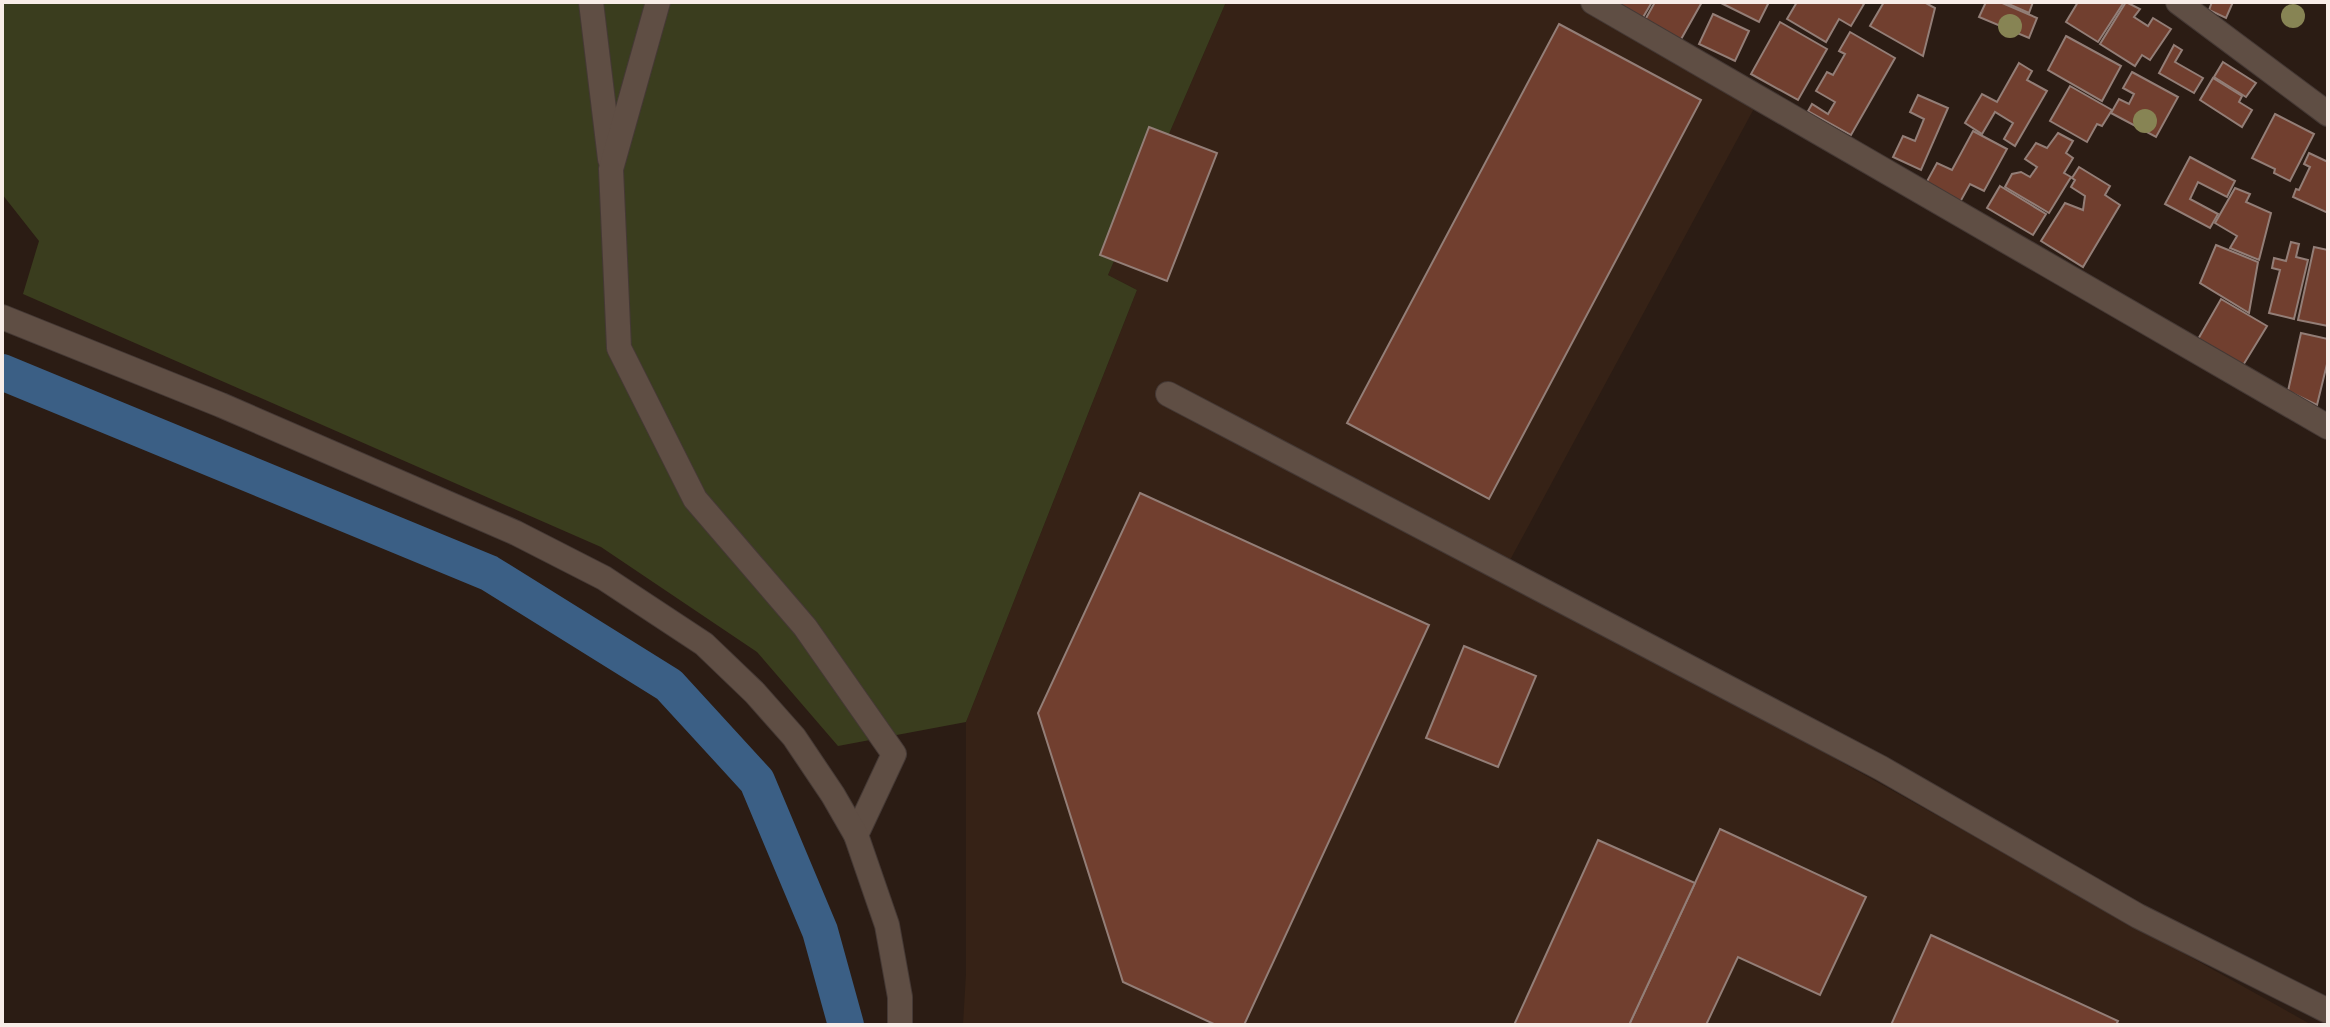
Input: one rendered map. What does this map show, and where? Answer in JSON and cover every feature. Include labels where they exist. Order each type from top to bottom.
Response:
[{"type":"street","points":[[591,2],[611,169],[619,348],[695,499],[805,627],[894,754],[856,835]]},
{"type":"street","points":[[611,169],[658,2]]},
{"type":"street","points":[[1593,2],[2328,427]]},
{"type":"street","points":[[2178,2],[2328,114]]},
{"type":"street","points":[[2,317],[366,466],[516,533],[604,578],[704,644],[755,693],[794,737],[856,835],[887,925],[900,997],[900,1025]]},
{"type":"street","points":[[1168,394],[1881,768],[2138,916],[2328,1011]]},
{"type":"shaded area","points":[[1226,2],[1590,2],[1764,90],[1503,573],[2312,1025],[963,1025],[966,974],[966,722],[1137,290],[1108,275]]},
{"type":"green space","points":[[2,2],[1226,2],[1108,275],[1137,290],[966,722],[838,746],[757,652],[601,547],[23,294],[39,241],[2,194]]},
{"type":"building","points":[[1614,2],[1652,2],[1642,19]]},
{"type":"building","points":[[1655,2],[1702,2],[1680,41],[1645,20]]},
{"type":"building","points":[[1719,2],[1769,2],[1759,22]]},
{"type":"building","points":[[1797,2],[1864,4],[1851,26],[1839,19],[1826,42],[1787,19]]},
{"type":"building","points":[[1884,2],[1924,2],[1935,8],[1923,56],[1870,26]]},
{"type":"building","points":[[1986,2],[2000,2],[2037,18],[2029,38],[1979,17]]},
{"type":"building","points":[[2004,2],[2033,2],[2029,13]]},
{"type":"building","points":[[2078,2],[2124,2],[2098,42],[2066,22]]},
{"type":"building","points":[[2126,2],[2140,9],[2134,17],[2148,26],[2153,18],[2171,29],[2150,60],[2142,55],[2135,66],[2100,44]]},
{"type":"building","points":[[2212,2],[2233,2],[2226,18],[2209,10]]},
{"type":"building","points":[[1713,14],[1749,31],[1735,61],[1699,44]]},
{"type":"building","points":[[1780,22],[1827,49],[1798,100],[1751,74]]},
{"type":"building","points":[[1559,24],[1701,100],[1489,499],[1347,423]]},
{"type":"building","points":[[1850,32],[1895,58],[1851,135],[1808,111],[1812,104],[1828,114],[1835,102],[1816,91],[1827,72],[1833,75],[1845,54],[1839,51]]},
{"type":"building","points":[[2066,36],[2121,66],[2102,101],[2048,70]]},
{"type":"building","points":[[2174,45],[2182,50],[2175,62],[2203,78],[2194,93],[2159,73]]},
{"type":"building","points":[[2223,62],[2256,83],[2246,97],[2214,77]]},
{"type":"building","points":[[2019,63],[2032,71],[2027,80],[2047,91],[2015,146],[2004,139],[2013,123],[1995,112],[1982,134],[1965,123],[1982,94],[1997,102]]},
{"type":"building","points":[[2132,72],[2178,97],[2156,137],[2111,113],[2119,99],[2129,104],[2134,94],[2123,88]]},
{"type":"building","points":[[2213,78],[2242,96],[2239,102],[2252,110],[2242,127],[2200,100]]},
{"type":"building","points":[[2070,86],[2112,110],[2102,126],[2097,124],[2087,142],[2050,121]]},
{"type":"building","points":[[1918,95],[1948,108],[1921,170],[1893,157],[1903,136],[1915,141],[1924,119],[1910,112]]},
{"type":"building","points":[[2275,114],[2314,134],[2290,181],[2274,173],[2275,169],[2252,158]]},
{"type":"building","points":[[1149,127],[1217,153],[1167,281],[1100,255]]},
{"type":"building","points":[[1973,131],[2007,149],[1984,191],[1970,184],[1959,204],[1925,185],[1937,163],[1952,170]]},
{"type":"building","points":[[2058,133],[2073,141],[2066,153],[2073,158],[2064,173],[2071,177],[2049,213],[2005,187],[2012,174],[2021,172],[2030,177],[2037,167],[2025,159],[2036,143],[2047,148]]},
{"type":"building","points":[[2309,153],[2328,162],[2328,213],[2293,197],[2310,167],[2304,164]]},
{"type":"building","points":[[2190,157],[2235,181],[2227,197],[2198,182],[2190,199],[2218,214],[2210,228],[2165,204]]},
{"type":"building","points":[[2079,167],[2110,186],[2105,195],[2120,205],[2083,267],[2041,241],[2065,203],[2083,210],[2085,196],[2071,187],[2075,180],[2072,178]]},
{"type":"building","points":[[2000,186],[2046,214],[2033,235],[1987,208]]},
{"type":"building","points":[[2235,188],[2250,194],[2246,202],[2271,213],[2259,260],[2230,248],[2237,236],[2215,223]]},
{"type":"building","points":[[2291,242],[2299,244],[2296,257],[2308,260],[2294,319],[2269,313],[2280,270],[2272,268],[2274,258],[2286,261]]},
{"type":"building","points":[[2216,245],[2258,262],[2249,313],[2200,283]]},
{"type":"building","points":[[2314,247],[2328,250],[2328,326],[2298,320]]},
{"type":"building","points":[[2221,299],[2267,326],[2242,367],[2197,341]]},
{"type":"building","points":[[2301,333],[2328,339],[2328,360],[2317,405],[2288,391]]},
{"type":"building","points":[[1140,493],[1429,625],[1244,1025],[1216,1025],[1123,982],[1038,713]]},
{"type":"building","points":[[1464,646],[1536,676],[1498,767],[1426,738]]},
{"type":"building","points":[[1720,829],[1866,897],[1820,995],[1738,957],[1706,1025],[1629,1025]]},
{"type":"building","points":[[1598,840],[1695,883],[1629,1025],[1514,1025]]},
{"type":"building","points":[[1931,935],[2118,1021],[2116,1025],[1891,1025]]},
{"type":"waterway","points":[[2,372],[489,573],[669,685],[757,781],[820,931],[846,1025]]}]
